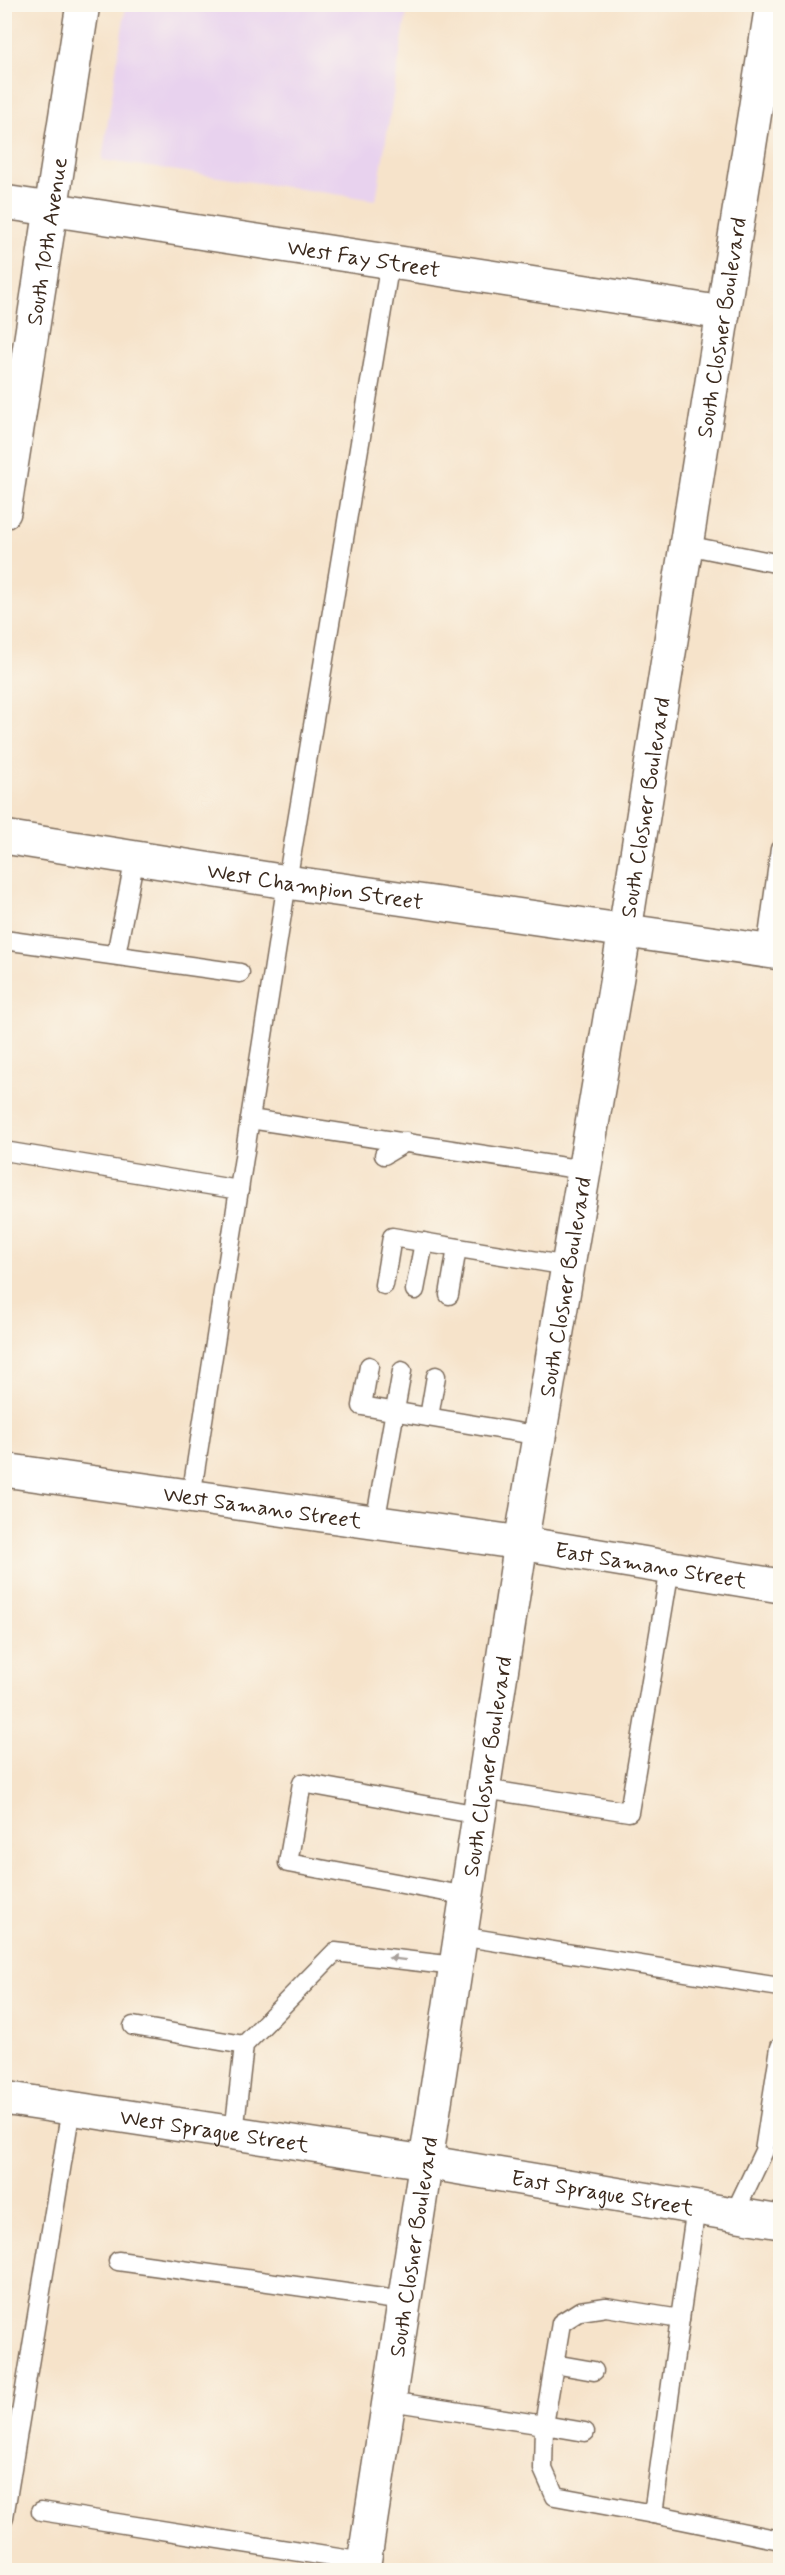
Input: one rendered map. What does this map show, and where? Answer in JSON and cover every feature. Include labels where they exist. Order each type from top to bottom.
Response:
[{"type":"street","name":"South 10th Avenue","points":[[4,512],[83,4]]},
{"type":"street","name":"South Closner Boulevard","points":[[363,2566],[521,1544],[625,930],[772,4]]},
{"type":"street","name":"West Fay Street","points":[[4,202],[723,313]]},
{"type":"street","name":"West Champion Street","points":[[4,837],[287,882],[773,952]]},
{"type":"street","name":"West Samano Street","points":[[4,1470],[521,1544]]},
{"type":"street","name":"East Samano Street","points":[[521,1544],[780,1586]]},
{"type":"street","name":"West Sprague Street","points":[[4,2098],[425,2162]]},
{"type":"street","name":"East Sprague Street","points":[[425,2162],[780,2222]]},
{"type":"lane","points":[[191,1497],[287,882],[390,262]]},
{"type":"lane","points":[[686,545],[780,564]]},
{"type":"lane","points":[[773,952],[780,849]]},
{"type":"lane","points":[[116,956],[135,857]]},
{"type":"lane","points":[[4,940],[240,973]]},
{"type":"lane","points":[[250,1119],[584,1170]]},
{"type":"lane","points":[[321,1130],[336,1148]]},
{"type":"lane","points":[[384,1155],[406,1142]]},
{"type":"lane","points":[[4,1151],[239,1190]]},
{"type":"lane","points":[[384,1285],[392,1237],[568,1266]]},
{"type":"lane","points":[[415,1290],[424,1242]]},
{"type":"lane","points":[[449,1295],[457,1248]]},
{"type":"lane","points":[[369,1366],[362,1406],[540,1436]]},
{"type":"lane","points":[[375,1522],[402,1371]]},
{"type":"lane","points":[[429,1418],[436,1376]]},
{"type":"lane","points":[[466,1896],[288,1863],[302,1783],[482,1802],[629,1812],[670,1568]]},
{"type":"lane","points":[[234,2133],[244,2045],[335,1952],[457,1951],[780,1987]]},
{"type":"lane","points":[[133,2026],[244,2045]]},
{"type":"lane","points":[[734,2214],[764,2151],[780,2048]]},
{"type":"lane","points":[[4,2517],[71,2108]]},
{"type":"lane","points":[[652,2514],[654,2444],[663,2382],[681,2319],[696,2207]]},
{"type":"lane","points":[[118,2260],[404,2301]]},
{"type":"lane","points":[[681,2319],[606,2307],[579,2311],[561,2323],[544,2425],[543,2469],[555,2496],[780,2540]]},
{"type":"lane","points":[[554,2364],[594,2371]]},
{"type":"lane","points":[[390,2401],[585,2432]]},
{"type":"lane","points":[[41,2511],[363,2566]]},
{"type":"shaded area","points":[[126,5],[408,5],[376,200],[102,160]]}]
